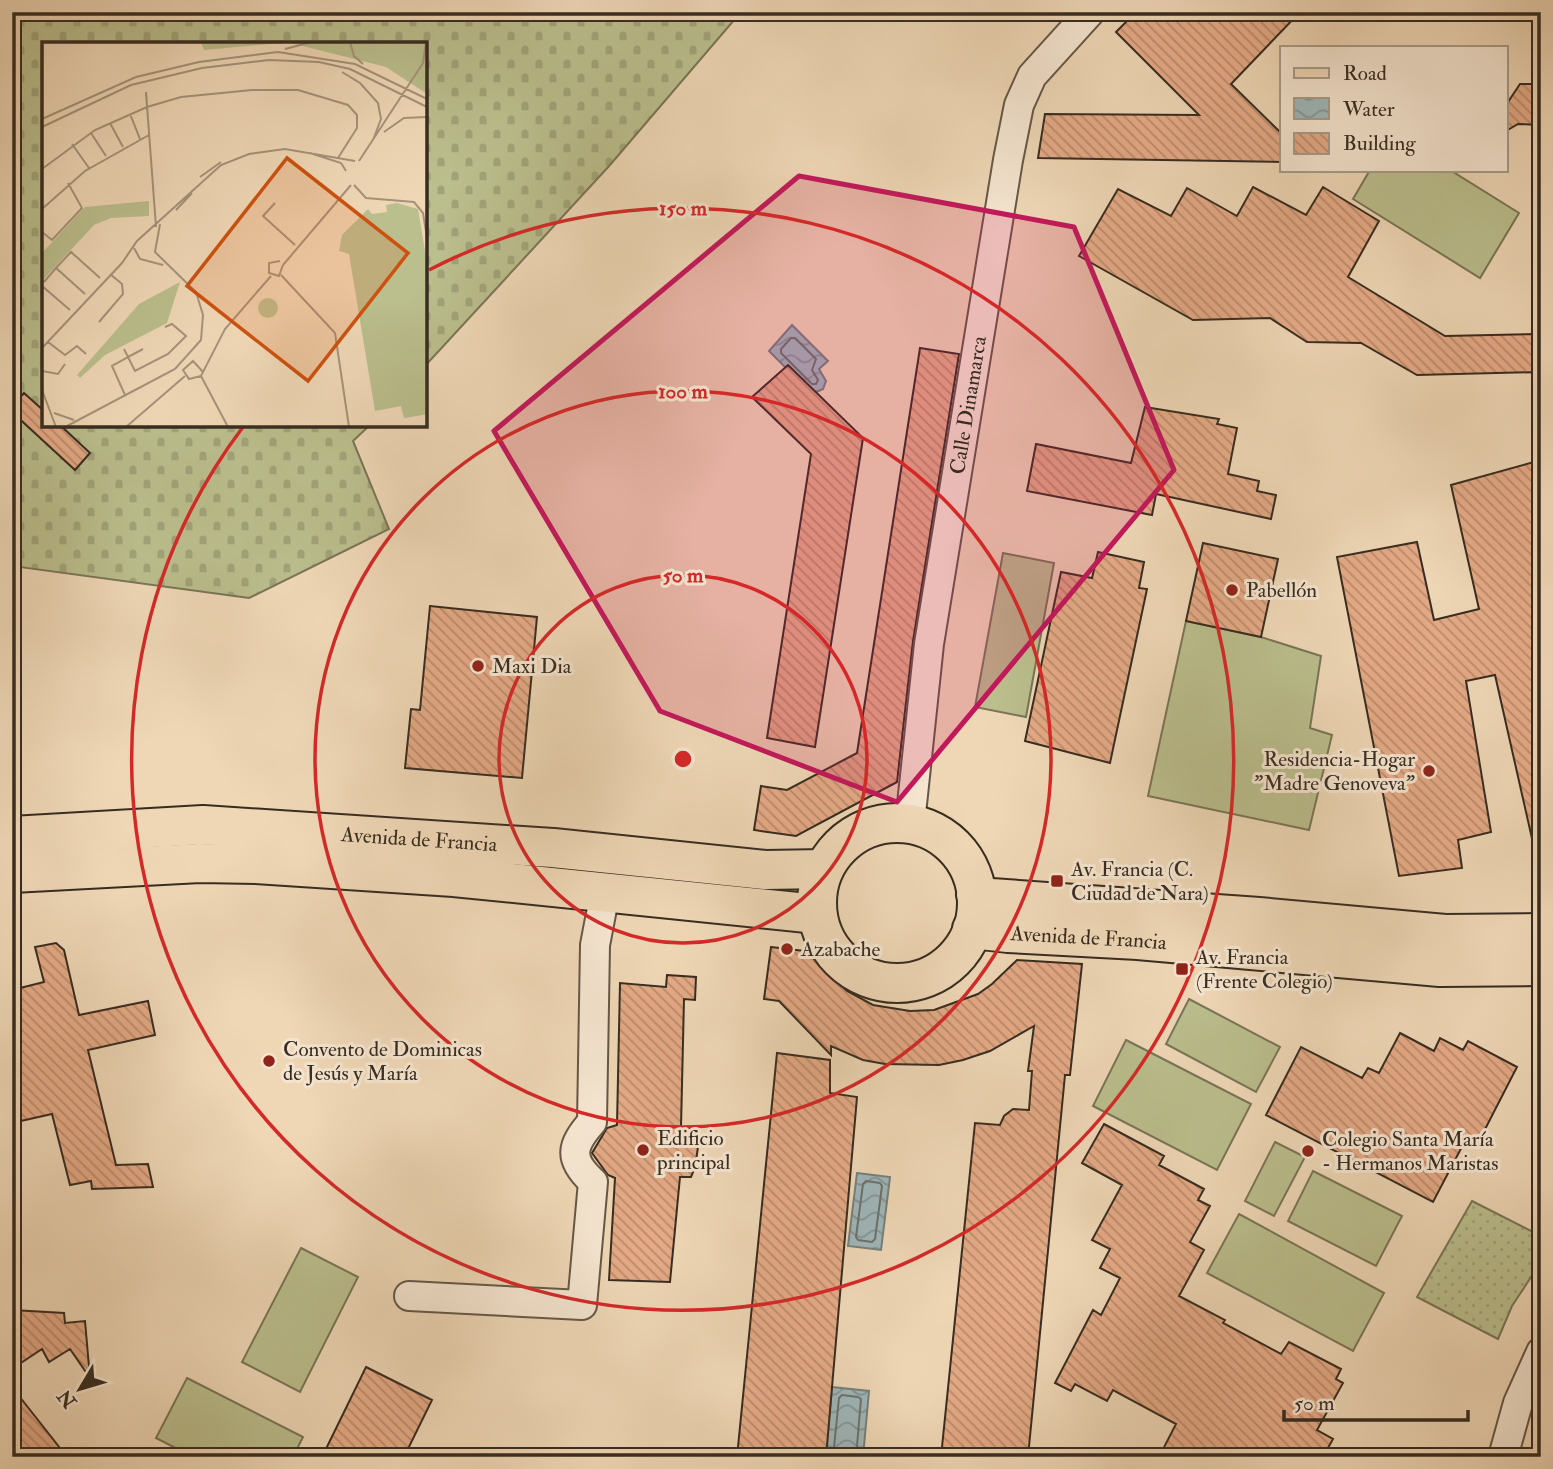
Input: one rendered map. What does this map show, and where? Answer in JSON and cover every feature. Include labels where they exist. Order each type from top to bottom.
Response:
[{"type":"main road","points":[[889,822],[910,823],[930,830],[947,841],[961,855],[971,874],[974,911],[960,953],[940,971],[915,981],[889,983],[863,976],[841,961],[825,939],[817,914],[824,869],[835,851],[850,837],[869,827],[889,822]]},
{"type":"main road","name":"Avenida de Francia","points":[[12,836],[202,825],[553,848],[765,870],[824,869]]},
{"type":"main road","name":"Avenida de Francia","points":[[12,873],[200,863],[256,864],[454,877],[817,914]]},
{"type":"main road","name":"Avenida de Francia","points":[[1541,933],[1445,934],[1259,917],[991,898],[974,911],[1008,933],[1138,940],[1437,967],[1541,966]]},
{"type":"street","name":"Calle Dinamarca","points":[[910,823],[929,644],[1019,105],[1032,76],[1090,12]]},
{"type":"street","points":[[409,1296],[582,1304],[593,1182],[576,1161],[575,1150],[578,1139],[592,1122],[595,945],[605,893]]},
{"type":"street","points":[[1503,1457],[1518,1403],[1541,1352]]},
{"type":"highlighted area","points":[[799,176],[1074,227],[1174,470],[897,802],[660,711],[494,431]]},
{"type":"green space","points":[[12,12],[741,12],[610,165],[427,364],[427,42],[42,42],[42,427],[368,427],[353,441],[389,529],[249,598],[12,566]]},
{"type":"green space","points":[[1369,172],[1453,172],[1519,213],[1480,278],[1353,199]]},
{"type":"green space","points":[[1003,553],[1054,563],[1026,717],[975,707]]},
{"type":"green space","points":[[1186,621],[1261,637],[1321,656],[1310,728],[1332,735],[1309,830],[1148,796]]},
{"type":"green space","points":[[1189,999],[1280,1047],[1256,1092],[1166,1044]]},
{"type":"green space","points":[[1126,1040],[1251,1104],[1217,1170],[1093,1106]]},
{"type":"green space","points":[[1275,1142],[1305,1157],[1274,1216],[1245,1201]]},
{"type":"green space","points":[[1313,1171],[1402,1216],[1376,1266],[1288,1221]]},
{"type":"green space","points":[[1472,1201],[1541,1236],[1541,1262],[1512,1306],[1498,1339],[1417,1297]]},
{"type":"green space","points":[[1239,1214],[1384,1293],[1353,1351],[1207,1273]]},
{"type":"green space","points":[[301,1248],[358,1277],[300,1392],[242,1362]]},
{"type":"green space","points":[[187,1378],[303,1437],[293,1457],[193,1457],[156,1438]]},
{"type":"water","points":[[792,325],[828,361],[819,369],[826,381],[823,389],[817,392],[808,390],[769,351]]},
{"type":"water","points":[[857,1173],[890,1177],[881,1250],[848,1246]]},
{"type":"water","points":[[832,1387],[869,1391],[863,1457],[826,1457]]},
{"type":"building","points":[[1136,12],[1300,12],[1231,84],[1280,132],[1280,162],[1038,158],[1045,114],[1199,115],[1116,32]]},
{"type":"building","points":[[1520,84],[1541,84],[1541,125],[1518,124],[1508,130],[1508,102]]},
{"type":"building","points":[[1253,187],[1306,215],[1323,187],[1379,221],[1348,277],[1445,336],[1541,334],[1541,372],[1417,375],[1361,343],[1307,342],[1270,318],[1193,320],[1079,256],[1118,189],[1171,216],[1187,188],[1237,216]]},
{"type":"building","points":[[920,348],[959,354],[913,641],[897,782],[796,836],[754,830],[761,786],[787,790],[857,753]]},
{"type":"building","points":[[788,365],[863,438],[815,747],[767,738],[811,454],[752,397]]},
{"type":"building","points":[[24,393],[42,409],[42,427],[62,427],[90,453],[75,470],[12,412],[12,406]]},
{"type":"building","points":[[1145,407],[1219,419],[1217,424],[1237,428],[1228,474],[1259,481],[1257,491],[1276,495],[1271,519],[1156,494],[1152,515],[1027,491],[1036,444],[1131,463]]},
{"type":"building","points":[[1541,460],[1541,842],[1533,843],[1495,675],[1466,681],[1491,832],[1458,840],[1462,868],[1399,876],[1337,557],[1417,542],[1434,620],[1479,609],[1451,485]]},
{"type":"building","name":"Pabellón","points":[[1203,543],[1278,559],[1261,637],[1186,621]]},
{"type":"building","points":[[1098,552],[1144,562],[1139,588],[1147,589],[1110,763],[1025,741],[1061,572],[1092,578]]},
{"type":"building","name":"Maxi Dia","points":[[430,606],[537,617],[522,778],[405,768],[411,709],[420,710]]},
{"type":"building","points":[[56,943],[64,950],[79,1015],[148,1001],[155,1035],[88,1050],[116,1165],[148,1164],[153,1187],[92,1189],[91,1181],[70,1185],[52,1114],[12,1123],[12,990],[44,982],[35,947]]},
{"type":"building","points":[[771,947],[813,952],[824,968],[847,991],[873,1005],[910,1011],[934,1010],[978,994],[1017,960],[1082,964],[1070,1075],[1065,1075],[1028,1457],[941,1457],[975,1123],[1000,1125],[1004,1116],[1013,1109],[1029,1110],[1032,1071],[1028,1071],[1034,1026],[990,1051],[939,1065],[885,1064],[863,1060],[831,1046],[831,1055],[779,1001],[764,999]]},
{"type":"building","name":"Edificio principal","points":[[667,975],[696,977],[695,1000],[684,999],[681,1127],[694,1129],[698,1147],[695,1167],[691,1177],[680,1177],[670,1282],[609,1280],[615,1178],[608,1175],[592,1153],[607,1128],[617,1125],[620,983],[666,987]]},
{"type":"building","points":[[1400,1033],[1434,1051],[1440,1038],[1463,1050],[1468,1041],[1517,1067],[1478,1143],[1467,1137],[1433,1202],[1266,1115],[1301,1047],[1362,1078],[1368,1068],[1379,1073]]},
{"type":"building","points":[[777,1053],[830,1060],[830,1093],[857,1097],[826,1457],[737,1457]]},
{"type":"building","points":[[1104,1124],[1164,1156],[1159,1165],[1204,1189],[1198,1200],[1210,1206],[1190,1242],[1204,1250],[1179,1296],[1281,1354],[1289,1342],[1341,1369],[1336,1379],[1343,1383],[1317,1430],[1333,1439],[1323,1457],[1159,1457],[1176,1424],[1113,1390],[1107,1401],[1075,1384],[1071,1391],[1055,1383],[1093,1310],[1101,1315],[1120,1278],[1100,1268],[1110,1249],[1092,1240],[1122,1185],[1082,1163]]},
{"type":"building","points":[[12,1310],[64,1313],[65,1323],[85,1321],[90,1378],[70,1349],[49,1362],[42,1349],[12,1369]]},
{"type":"building","points":[[366,1367],[432,1400],[404,1457],[322,1457]]},
{"type":"building","points":[[12,1387],[67,1457],[12,1457]]},
{"type":"place","name":"Pabellón","points":[[1232,590]]},
{"type":"place","name":"Maxi Dia","points":[[478,666]]},
{"type":"place","name":"Residencia-Hogar \"Madre Genoveva\"","points":[[1429,771]]},
{"type":"place","name":"Av. Francia (C. Ciudad de Nara)","points":[[1057,881]]},
{"type":"place","name":"Azabache","points":[[787,949]]},
{"type":"place","name":"Av. Francia (Frente Colegio)","points":[[1182,969]]},
{"type":"place","name":"Convento de Dominicas de Jesús y María","points":[[269,1061]]},
{"type":"place","name":"Edificio principal","points":[[643,1150]]},
{"type":"place","name":"Colegio Santa María - Hermanos Maristas","points":[[1308,1151]]}]
